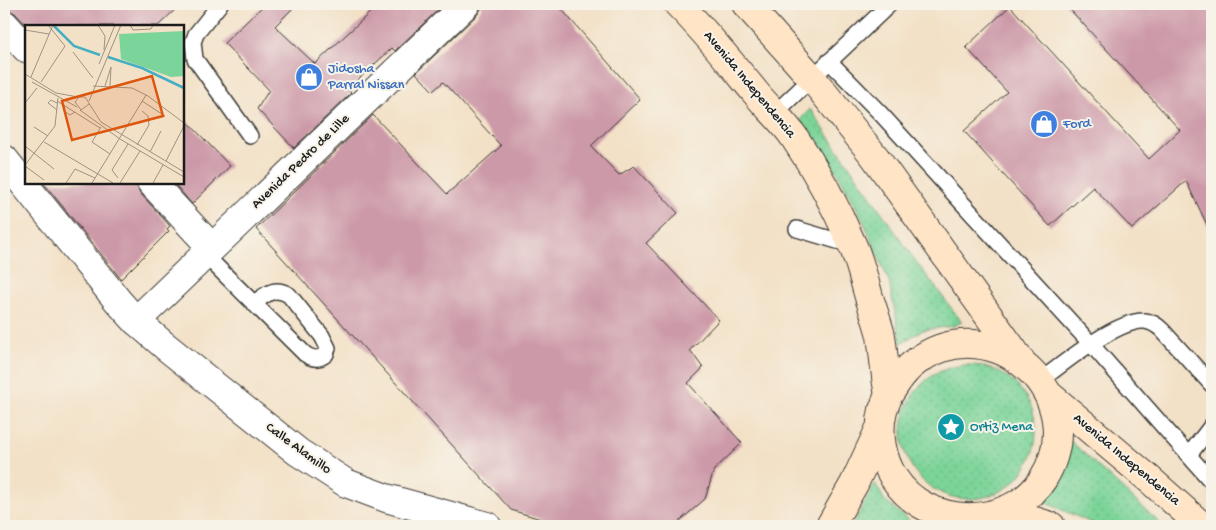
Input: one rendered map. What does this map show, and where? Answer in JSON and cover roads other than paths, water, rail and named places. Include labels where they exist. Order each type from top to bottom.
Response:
[{"type":"main road","name":"Avenida Independencia","points":[[678,4],[793,135],[824,186],[854,246],[881,336],[888,396]]},
{"type":"main road","name":"Avenida Independencia","points":[[746,4],[820,69],[875,157],[1037,379],[1202,526]]},
{"type":"main road","points":[[830,526],[854,484],[880,428],[888,396],[900,376],[916,361],[936,350],[958,345],[981,345],[1002,351],[1037,379],[1056,416],[1057,438],[1052,460],[1043,480],[1029,497],[1010,509],[972,521]]},
{"type":"main road","points":[[880,428],[886,463],[895,480],[906,494],[920,505],[936,514],[972,521],[1035,521],[1051,526]]},
{"type":"street","name":"Avenida Pedro de Lille","points":[[136,321],[466,4]]},
{"type":"street","points":[[4,24],[25,47]]},
{"type":"street","name":"Calle Alamillo","points":[[4,158],[136,321],[298,452],[346,483],[386,498],[487,526]]},
{"type":"street","points":[[153,184],[208,251]]},
{"type":"lane","points":[[220,4],[196,34],[193,42],[195,59],[250,136]]},
{"type":"lane","points":[[774,114],[890,4]]},
{"type":"lane","name":"Avenida Independencia","points":[[820,69],[888,121],[1090,343],[1212,482]]},
{"type":"lane","points":[[797,228],[854,246]]},
{"type":"lane","points":[[208,251],[254,303],[310,357],[316,359],[326,354],[328,348],[322,336],[289,295],[276,290],[254,303]]},
{"type":"lane","points":[[1037,379],[1090,343],[1134,322],[1154,323],[1212,385]]},
{"type":"lane","points":[[1189,456],[1212,426]]},
{"type":"place","name":"Jidosha Parral Nissan","points":[[309,77]]},
{"type":"place","name":"Ford","points":[[1044,124]]},
{"type":"place","name":"Ortiz Mena","points":[[951,427]]}]
